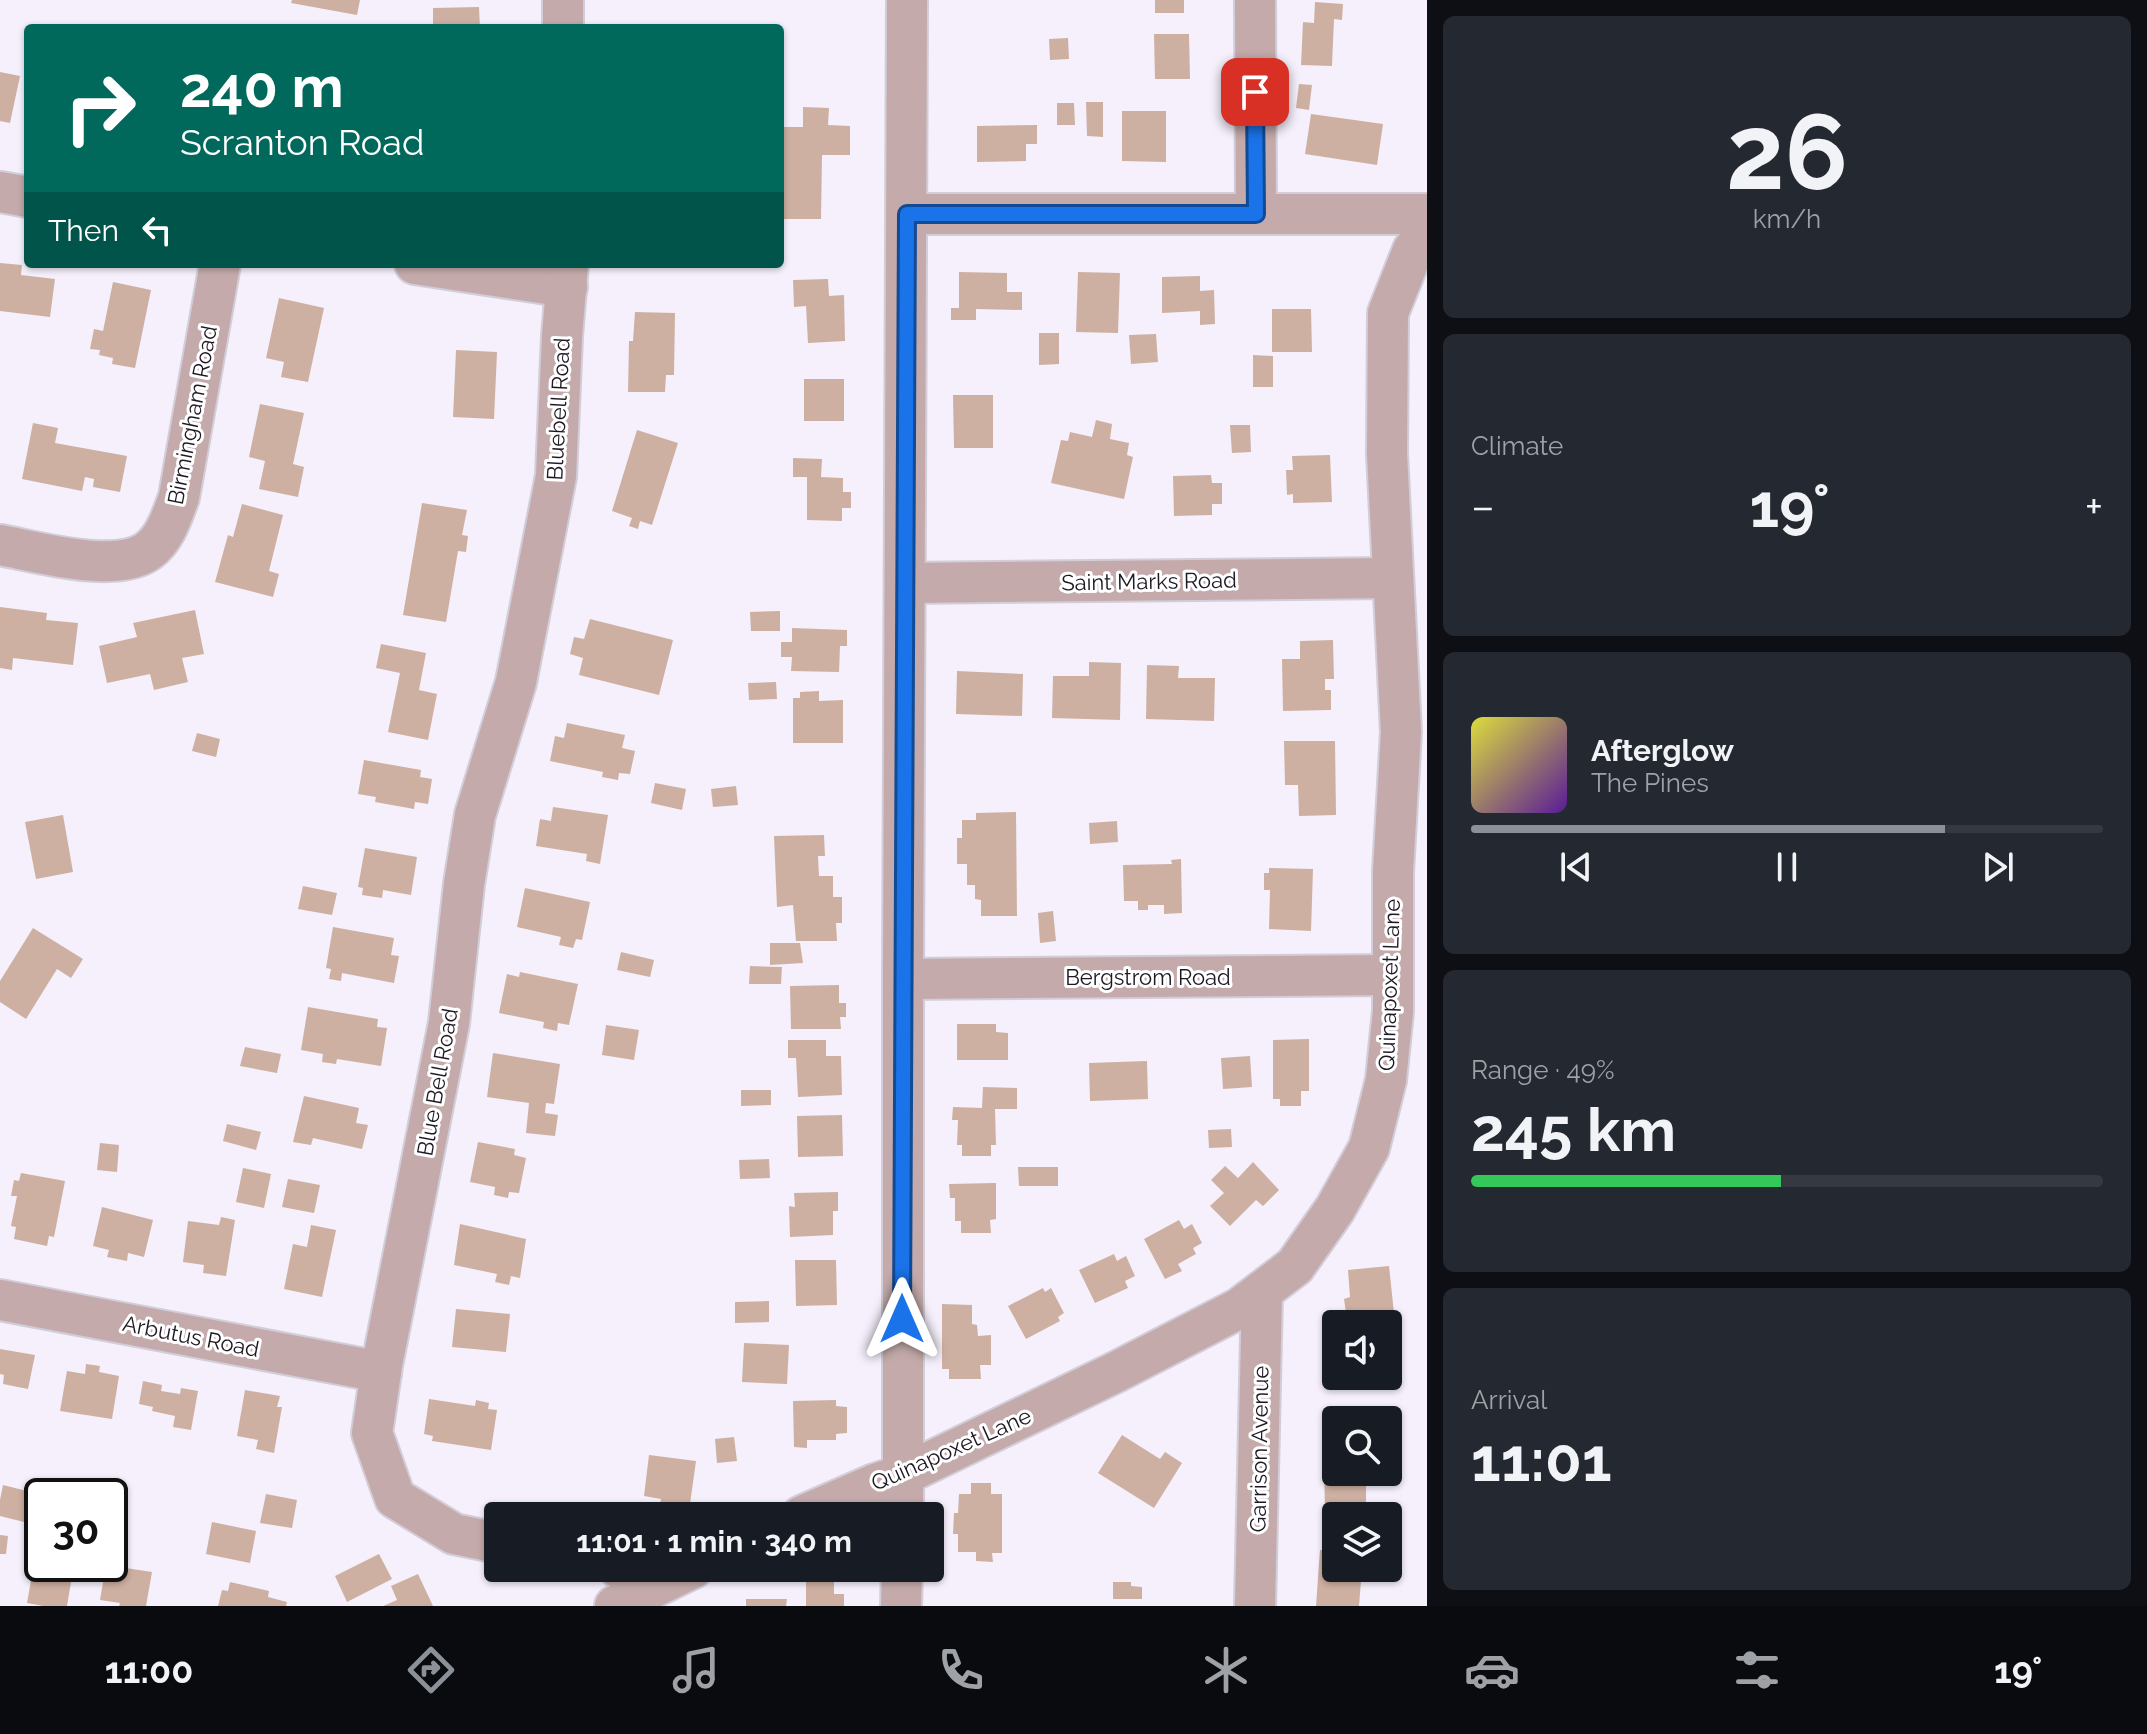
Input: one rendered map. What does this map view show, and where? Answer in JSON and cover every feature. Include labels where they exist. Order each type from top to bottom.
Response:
[{"type":"street","points":[[563,0],[563,24]]},
{"type":"street","points":[[904,1502],[907,0]]},
{"type":"street","points":[[1255,0],[1256,214]]},
{"type":"street","points":[[0,192],[24,196]]},
{"type":"street","points":[[907,214],[1427,214]]},
{"type":"street","name":"Quinapoxet Lane","points":[[834,1502],[905,1474],[1240,1308],[1295,1266],[1335,1209],[1369,1148],[1386,1080],[1393,1011],[1393,872],[1401,732],[1387,453],[1388,313],[1413,250],[1427,231]]},
{"type":"street","name":"Birmingham Road","points":[[0,545],[104,562],[128,560],[146,553],[156,544],[179,497],[219,268]]},
{"type":"street","points":[[471,268],[568,275]]},
{"type":"street","name":"Bluebell Road","points":[[542,553],[556,476],[568,275]]},
{"type":"street","name":"Blue Bell Road","points":[[484,1540],[454,1534],[395,1498],[372,1433],[381,1372],[449,1023],[475,815],[516,682],[542,553]]},
{"type":"street","name":"Saint Marks Road","points":[[906,583],[1392,578]]},
{"type":"street","name":"Bergstrom Road","points":[[903,979],[1393,975]]},
{"type":"street","name":"Garrison Avenue","points":[[1255,1606],[1262,1292]]},
{"type":"street","name":"Arbutus Road","points":[[0,1300],[381,1372]]},
{"type":"street","points":[[615,1606],[663,1582]]},
{"type":"street","points":[[901,1606],[902,1582]]},
{"type":"building","points":[[292,0],[360,0],[357,15],[291,3]]},
{"type":"building","points":[[1155,0],[1184,0],[1184,13],[1155,13]]},
{"type":"building","points":[[1315,2],[1343,4],[1342,20],[1334,19],[1332,66],[1301,65],[1303,22],[1314,23]]},
{"type":"building","points":[[479,7],[480,24],[433,24],[433,8]]},
{"type":"building","points":[[1154,34],[1189,34],[1190,79],[1155,79]]},
{"type":"building","points":[[1068,38],[1069,59],[1050,60],[1049,39]]},
{"type":"building","points":[[0,72],[20,76],[10,123],[0,121]]},
{"type":"building","points":[[1299,84],[1312,85],[1309,110],[1296,108]]},
{"type":"building","points":[[1086,102],[1103,102],[1103,137],[1087,136]]},
{"type":"building","points":[[1057,103],[1074,103],[1075,125],[1057,125]]},
{"type":"building","points":[[803,107],[829,108],[828,125],[850,126],[850,155],[822,155],[821,219],[784,219],[784,127],[803,127]]},
{"type":"building","points":[[1122,111],[1166,111],[1166,162],[1122,161]]},
{"type":"building","points":[[1311,114],[1383,124],[1377,165],[1305,154]]},
{"type":"building","points":[[1037,125],[1037,144],[1026,144],[1026,161],[977,162],[977,126]]},
{"type":"building","points":[[0,263],[22,265],[21,275],[55,279],[50,317],[0,311]]},
{"type":"building","points":[[959,272],[1007,273],[1007,292],[1022,292],[1022,310],[976,309],[976,320],[951,320],[951,308],[959,308]]},
{"type":"building","points":[[1078,272],[1120,273],[1118,333],[1076,332]]},
{"type":"building","points":[[1200,276],[1200,291],[1214,290],[1215,324],[1200,325],[1200,311],[1162,313],[1162,277]]},
{"type":"building","points":[[828,279],[829,296],[844,295],[845,341],[808,343],[806,306],[794,307],[793,280]]},
{"type":"building","points":[[113,282],[151,290],[135,368],[112,364],[113,358],[99,355],[100,350],[90,349],[94,329],[103,331]]},
{"type":"building","points":[[279,298],[324,308],[308,382],[281,377],[284,362],[266,358]]},
{"type":"building","points":[[1272,309],[1311,309],[1312,352],[1272,352]]},
{"type":"building","points":[[635,312],[675,313],[674,375],[666,375],[665,392],[628,392],[629,341],[633,341]]},
{"type":"building","points":[[1039,333],[1059,333],[1059,364],[1039,365]]},
{"type":"building","points":[[1156,334],[1158,362],[1131,364],[1129,335]]},
{"type":"building","points":[[456,350],[497,352],[494,419],[453,417]]},
{"type":"building","points":[[1253,355],[1273,356],[1273,387],[1253,387]]},
{"type":"building","points":[[804,379],[844,379],[844,421],[804,421]]},
{"type":"building","points":[[953,395],[993,395],[993,448],[954,448]]},
{"type":"building","points":[[260,404],[304,413],[293,464],[304,467],[298,497],[259,489],[265,461],[249,457]]},
{"type":"building","points":[[1096,420],[1112,424],[1110,439],[1129,443],[1127,455],[1133,457],[1124,499],[1051,483],[1061,440],[1068,441],[1070,432],[1092,437]]},
{"type":"building","points":[[33,423],[58,428],[55,443],[127,456],[120,492],[93,487],[94,479],[85,477],[82,491],[22,479]]},
{"type":"building","points":[[1230,425],[1250,425],[1251,452],[1232,453]]},
{"type":"building","points":[[637,430],[678,443],[652,525],[640,521],[638,529],[629,526],[632,518],[612,511]]},
{"type":"building","points":[[1330,455],[1332,502],[1293,503],[1293,494],[1287,495],[1286,470],[1293,470],[1292,456]]},
{"type":"building","points":[[793,458],[822,459],[821,477],[843,478],[843,492],[851,492],[851,508],[842,508],[842,521],[807,520],[807,477],[793,477]]},
{"type":"building","points":[[1211,475],[1212,483],[1222,483],[1222,504],[1212,504],[1212,515],[1174,516],[1173,476]]},
{"type":"building","points":[[422,503],[467,510],[462,535],[468,536],[466,552],[458,551],[446,622],[403,615]]},
{"type":"building","points":[[242,504],[283,515],[269,571],[279,574],[273,597],[215,582],[228,535],[233,537]]},
{"type":"building","points":[[0,607],[47,613],[46,620],[78,623],[73,665],[13,658],[12,670],[0,668]]},
{"type":"building","points":[[195,610],[204,654],[182,658],[188,682],[154,690],[150,674],[107,683],[99,646],[137,637],[133,623]]},
{"type":"building","points":[[780,611],[780,631],[751,631],[750,612]]},
{"type":"building","points":[[590,619],[673,640],[659,695],[579,675],[583,658],[570,654],[574,637],[584,639]]},
{"type":"building","points":[[792,628],[847,630],[847,646],[840,646],[839,672],[791,671],[792,657],[781,657],[781,642],[792,642]]},
{"type":"building","points":[[1333,640],[1334,679],[1325,679],[1325,690],[1331,690],[1331,710],[1283,711],[1282,659],[1300,659],[1300,641]]},
{"type":"building","points":[[381,644],[426,653],[419,690],[437,694],[428,740],[388,732],[400,673],[376,668]]},
{"type":"building","points":[[1089,662],[1121,663],[1120,720],[1052,718],[1053,676],[1089,676]]},
{"type":"building","points":[[1147,665],[1179,666],[1178,678],[1215,678],[1214,721],[1146,719]]},
{"type":"building","points":[[957,671],[1023,674],[1022,716],[956,714]]},
{"type":"building","points":[[776,682],[777,699],[749,700],[748,683]]},
{"type":"building","points":[[819,691],[819,701],[843,700],[843,743],[793,743],[793,698],[800,698],[800,692]]},
{"type":"building","points":[[567,723],[625,735],[622,748],[635,751],[630,774],[619,773],[618,780],[602,777],[603,772],[550,761],[555,736],[564,738]]},
{"type":"building","points":[[197,733],[220,739],[216,757],[192,751]]},
{"type":"building","points":[[1284,741],[1335,741],[1336,815],[1299,816],[1298,785],[1285,785]]},
{"type":"building","points":[[364,760],[421,770],[420,777],[432,779],[428,804],[415,802],[414,809],[375,802],[376,797],[358,794]]},
{"type":"building","points":[[655,783],[686,789],[682,810],[651,803]]},
{"type":"building","points":[[736,786],[738,805],[713,807],[711,789]]},
{"type":"building","points":[[553,807],[608,815],[600,864],[586,861],[587,854],[536,846],[540,819],[551,821]]},
{"type":"building","points":[[1016,812],[1017,916],[981,916],[981,900],[975,899],[975,885],[967,885],[967,864],[957,864],[957,838],[962,838],[962,820],[976,820],[976,813]]},
{"type":"building","points":[[63,815],[73,872],[36,879],[25,822]]},
{"type":"building","points":[[1117,821],[1118,842],[1090,844],[1089,823]]},
{"type":"building","points":[[824,835],[825,856],[818,856],[819,876],[833,876],[833,897],[842,897],[842,923],[836,923],[837,941],[796,941],[793,905],[777,907],[774,836]]},
{"type":"building","points":[[365,848],[417,857],[411,895],[383,890],[382,898],[362,895],[363,888],[358,887]]},
{"type":"building","points":[[1181,859],[1182,913],[1164,914],[1164,905],[1148,905],[1148,910],[1138,910],[1138,901],[1124,901],[1123,865],[1172,864],[1171,860]]},
{"type":"building","points":[[1269,868],[1313,869],[1311,931],[1269,929],[1270,890],[1264,890],[1264,873],[1269,873]]},
{"type":"building","points":[[303,886],[337,893],[332,915],[298,909]]},
{"type":"building","points":[[525,888],[590,902],[582,940],[576,939],[573,948],[559,945],[561,937],[517,927]]},
{"type":"building","points":[[1053,911],[1056,941],[1040,943],[1038,913]]},
{"type":"building","points":[[333,927],[394,938],[391,955],[399,956],[394,983],[342,973],[341,981],[329,979],[331,969],[326,968]]},
{"type":"building","points":[[33,928],[83,959],[71,978],[57,969],[26,1019],[0,1002],[0,981]]},
{"type":"building","points":[[770,943],[800,943],[803,963],[770,965]]},
{"type":"building","points":[[621,952],[654,960],[650,977],[617,970]]},
{"type":"building","points":[[750,966],[782,967],[781,984],[749,984]]},
{"type":"building","points":[[520,972],[578,984],[569,1025],[558,1023],[557,1031],[543,1028],[544,1022],[499,1013],[507,974],[519,977]]},
{"type":"building","points":[[839,985],[839,1003],[846,1003],[846,1017],[840,1017],[841,1029],[791,1029],[790,986]]},
{"type":"building","points":[[308,1007],[378,1019],[377,1027],[387,1028],[381,1066],[337,1059],[336,1064],[322,1062],[323,1054],[301,1050]]},
{"type":"building","points":[[957,1024],[996,1024],[996,1032],[1008,1033],[1008,1060],[957,1060]]},
{"type":"building","points":[[606,1025],[639,1030],[634,1060],[602,1055]]},
{"type":"building","points":[[1309,1039],[1309,1091],[1301,1091],[1301,1106],[1280,1106],[1280,1099],[1273,1099],[1273,1040]]},
{"type":"building","points":[[788,1040],[826,1040],[826,1056],[841,1056],[842,1095],[798,1097],[796,1058],[788,1058]]},
{"type":"building","points":[[245,1047],[281,1054],[277,1073],[240,1066]]},
{"type":"building","points":[[493,1053],[560,1064],[554,1104],[546,1103],[545,1113],[558,1115],[555,1136],[526,1133],[529,1103],[487,1097]]},
{"type":"building","points":[[1250,1056],[1252,1087],[1223,1089],[1221,1058]]},
{"type":"building","points":[[1147,1061],[1148,1099],[1090,1101],[1089,1063]]},
{"type":"building","points":[[983,1087],[1017,1088],[1017,1109],[995,1109],[996,1145],[991,1145],[991,1156],[962,1156],[962,1145],[957,1145],[958,1120],[952,1120],[953,1107],[982,1108]]},
{"type":"building","points":[[741,1090],[771,1090],[771,1105],[741,1106]]},
{"type":"building","points":[[304,1096],[359,1108],[356,1123],[368,1125],[362,1149],[313,1138],[311,1145],[293,1142]]},
{"type":"building","points":[[842,1115],[843,1156],[798,1157],[797,1116]]},
{"type":"building","points":[[227,1124],[261,1132],[256,1150],[223,1141]]},
{"type":"building","points":[[1231,1129],[1232,1147],[1209,1148],[1208,1130]]},
{"type":"building","points":[[478,1142],[515,1149],[514,1155],[526,1158],[519,1193],[509,1192],[508,1198],[494,1195],[495,1187],[470,1182]]},
{"type":"building","points":[[100,1143],[119,1145],[117,1172],[97,1170]]},
{"type":"building","points":[[769,1159],[770,1178],[740,1179],[739,1160]]},
{"type":"building","points":[[1253,1162],[1279,1190],[1263,1206],[1256,1200],[1230,1226],[1210,1206],[1224,1193],[1211,1180],[1225,1166],[1238,1178]]},
{"type":"building","points":[[1018,1167],[1058,1167],[1058,1186],[1019,1186]]},
{"type":"building","points":[[243,1168],[271,1174],[264,1208],[236,1202]]},
{"type":"building","points":[[21,1173],[65,1181],[54,1237],[49,1236],[47,1246],[14,1239],[16,1227],[11,1226],[17,1196],[11,1196],[14,1180],[19,1181]]},
{"type":"building","points":[[288,1179],[320,1185],[314,1213],[282,1207]]},
{"type":"building","points":[[996,1183],[996,1219],[990,1220],[991,1233],[961,1233],[961,1221],[955,1221],[955,1198],[950,1198],[949,1184]]},
{"type":"building","points":[[838,1192],[838,1211],[833,1211],[833,1235],[790,1237],[789,1206],[795,1207],[794,1193]]},
{"type":"building","points":[[102,1207],[153,1220],[144,1257],[128,1253],[127,1261],[107,1257],[109,1250],[93,1246]]},
{"type":"building","points":[[221,1217],[235,1220],[226,1276],[203,1273],[204,1265],[183,1262],[188,1221],[219,1225]]},
{"type":"building","points":[[1179,1220],[1184,1229],[1192,1224],[1202,1243],[1193,1248],[1196,1254],[1178,1264],[1182,1271],[1165,1279],[1144,1239]]},
{"type":"building","points":[[460,1224],[526,1239],[520,1278],[511,1276],[509,1285],[495,1282],[497,1274],[454,1265]]},
{"type":"building","points":[[311,1225],[336,1230],[322,1297],[284,1289],[293,1244],[307,1247]]},
{"type":"building","points":[[1114,1254],[1117,1261],[1126,1256],[1135,1276],[1125,1281],[1128,1288],[1095,1303],[1079,1270]]},
{"type":"building","points":[[795,1260],[836,1260],[837,1305],[796,1306]]},
{"type":"building","points":[[1389,1266],[1394,1310],[1346,1310],[1344,1299],[1350,1297],[1348,1270]]},
{"type":"building","points":[[1043,1288],[1045,1292],[1051,1288],[1064,1313],[1058,1317],[1060,1321],[1026,1339],[1008,1306]]},
{"type":"building","points":[[769,1301],[769,1322],[735,1323],[735,1302]]},
{"type":"building","points":[[942,1304],[972,1305],[972,1324],[977,1325],[978,1336],[991,1335],[991,1365],[980,1365],[981,1379],[949,1379],[949,1369],[942,1369]]},
{"type":"building","points":[[456,1309],[510,1314],[506,1352],[452,1347]]},
{"type":"building","points":[[744,1343],[789,1345],[787,1384],[742,1382]]},
{"type":"building","points":[[0,1349],[35,1355],[28,1389],[3,1384]]},
{"type":"building","points":[[86,1364],[100,1366],[99,1372],[119,1376],[112,1419],[60,1411],[67,1371],[85,1374]]},
{"type":"building","points":[[143,1381],[162,1385],[161,1391],[180,1394],[181,1388],[198,1391],[191,1430],[173,1427],[175,1416],[152,1411],[153,1407],[139,1404]]},
{"type":"building","points":[[245,1390],[280,1396],[277,1407],[282,1407],[274,1453],[256,1449],[258,1440],[237,1436]]},
{"type":"building","points":[[429,1399],[475,1406],[476,1400],[489,1403],[488,1409],[497,1410],[491,1450],[432,1441],[433,1436],[424,1434]]},
{"type":"building","points":[[836,1400],[836,1406],[847,1407],[847,1433],[836,1434],[836,1440],[807,1440],[807,1448],[794,1447],[793,1401]]},
{"type":"building","points":[[1122,1435],[1160,1459],[1165,1452],[1182,1463],[1154,1508],[1098,1473]]},
{"type":"building","points":[[734,1437],[737,1461],[717,1463],[715,1439]]},
{"type":"building","points":[[649,1455],[696,1461],[690,1502],[660,1502],[661,1499],[644,1496]]},
{"type":"building","points":[[971,1483],[991,1483],[991,1494],[1002,1494],[1002,1553],[992,1553],[993,1562],[976,1561],[976,1552],[958,1552],[958,1534],[953,1534],[954,1513],[958,1513],[959,1494],[971,1494]]},
{"type":"building","points":[[3,1485],[24,1490],[24,1522],[0,1516]]},
{"type":"building","points":[[1324,1486],[1366,1486],[1366,1502],[1325,1502]]},
{"type":"building","points":[[266,1494],[297,1500],[292,1528],[260,1523]]},
{"type":"building","points":[[212,1522],[256,1531],[250,1563],[206,1554]]},
{"type":"building","points":[[0,1535],[8,1536],[6,1554],[0,1554]]},
{"type":"building","points":[[1322,1550],[1322,1582],[1361,1582],[1359,1606],[1316,1606]]},
{"type":"building","points":[[379,1554],[392,1579],[347,1602],[335,1576]]},
{"type":"building","points":[[128,1568],[152,1572],[146,1606],[119,1606],[120,1603],[100,1600],[103,1582],[128,1582]]},
{"type":"building","points":[[418,1574],[433,1606],[383,1606],[397,1600],[391,1586]]},
{"type":"building","points":[[31,1582],[71,1582],[67,1606],[27,1603]]},
{"type":"building","points":[[230,1582],[269,1591],[268,1597],[287,1602],[286,1606],[218,1606],[222,1590],[228,1591]]},
{"type":"building","points":[[806,1582],[834,1582],[834,1594],[844,1594],[844,1606],[806,1606]]},
{"type":"building","points":[[1113,1582],[1131,1582],[1131,1586],[1142,1587],[1142,1599],[1113,1599]]},
{"type":"building","points":[[746,1599],[787,1599],[786,1606],[746,1606]]},
{"type":"route","points":[[902,1319],[907,214],[1256,214],[1255,92]]}]
